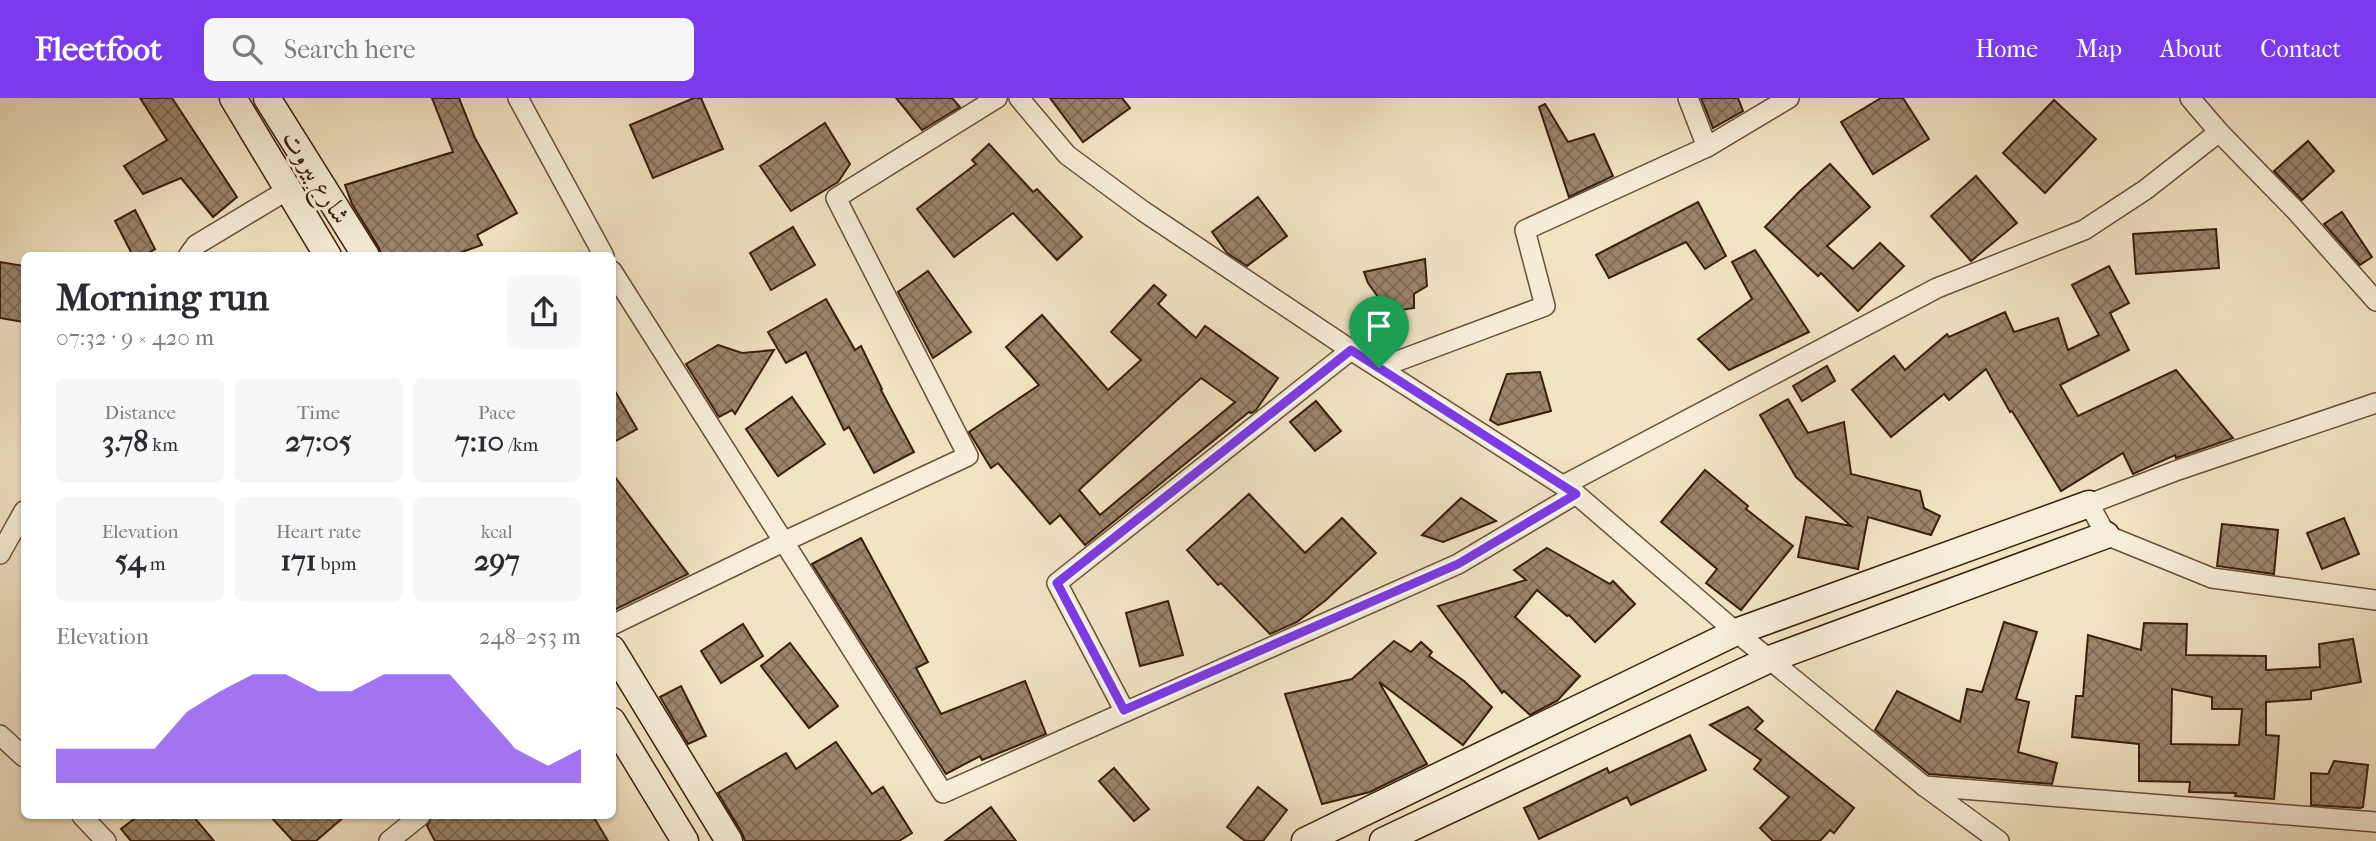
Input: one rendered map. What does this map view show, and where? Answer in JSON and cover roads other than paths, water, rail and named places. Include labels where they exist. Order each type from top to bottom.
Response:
[{"type":"street","name":"شارع بيروت","points":[[233,98],[326,252]]},
{"type":"street","name":"شارع بيروت","points":[[267,98],[363,252]]},
{"type":"street","points":[[518,98],[602,252]]},
{"type":"street","points":[[616,623],[968,456],[836,198],[997,98]]},
{"type":"street","points":[[1019,98],[1067,155],[1143,211],[1351,350],[1570,489],[1737,632],[1924,786],[1999,841]]},
{"type":"street","points":[[1688,98],[1707,147]]},
{"type":"street","points":[[1379,368],[1545,306],[1525,230],[1707,147],[1789,98]]},
{"type":"street","points":[[2190,98],[2376,301]]},
{"type":"street","points":[[616,283],[943,793],[1124,710],[1458,564],[1570,489],[1937,288],[2084,230],[2145,190],[2219,132]]},
{"type":"street","points":[[191,252],[196,245],[289,189]]},
{"type":"street","points":[[1124,710],[1057,583],[1351,350]]},
{"type":"street","points":[[1307,841],[1737,632],[2178,470],[2376,403]]},
{"type":"street","points":[[2089,504],[2106,535],[2212,578],[2376,600]]},
{"type":"street","points":[[0,554],[21,516]]},
{"type":"street","points":[[1383,841],[1770,659],[2106,535]]},
{"type":"street","points":[[616,656],[729,841]]},
{"type":"street","points":[[616,728],[685,841]]},
{"type":"street","points":[[0,735],[21,754]]},
{"type":"street","points":[[1924,786],[2376,822]]},
{"type":"street","points":[[85,819],[106,841]]},
{"type":"street","points":[[389,841],[416,819]]}]
